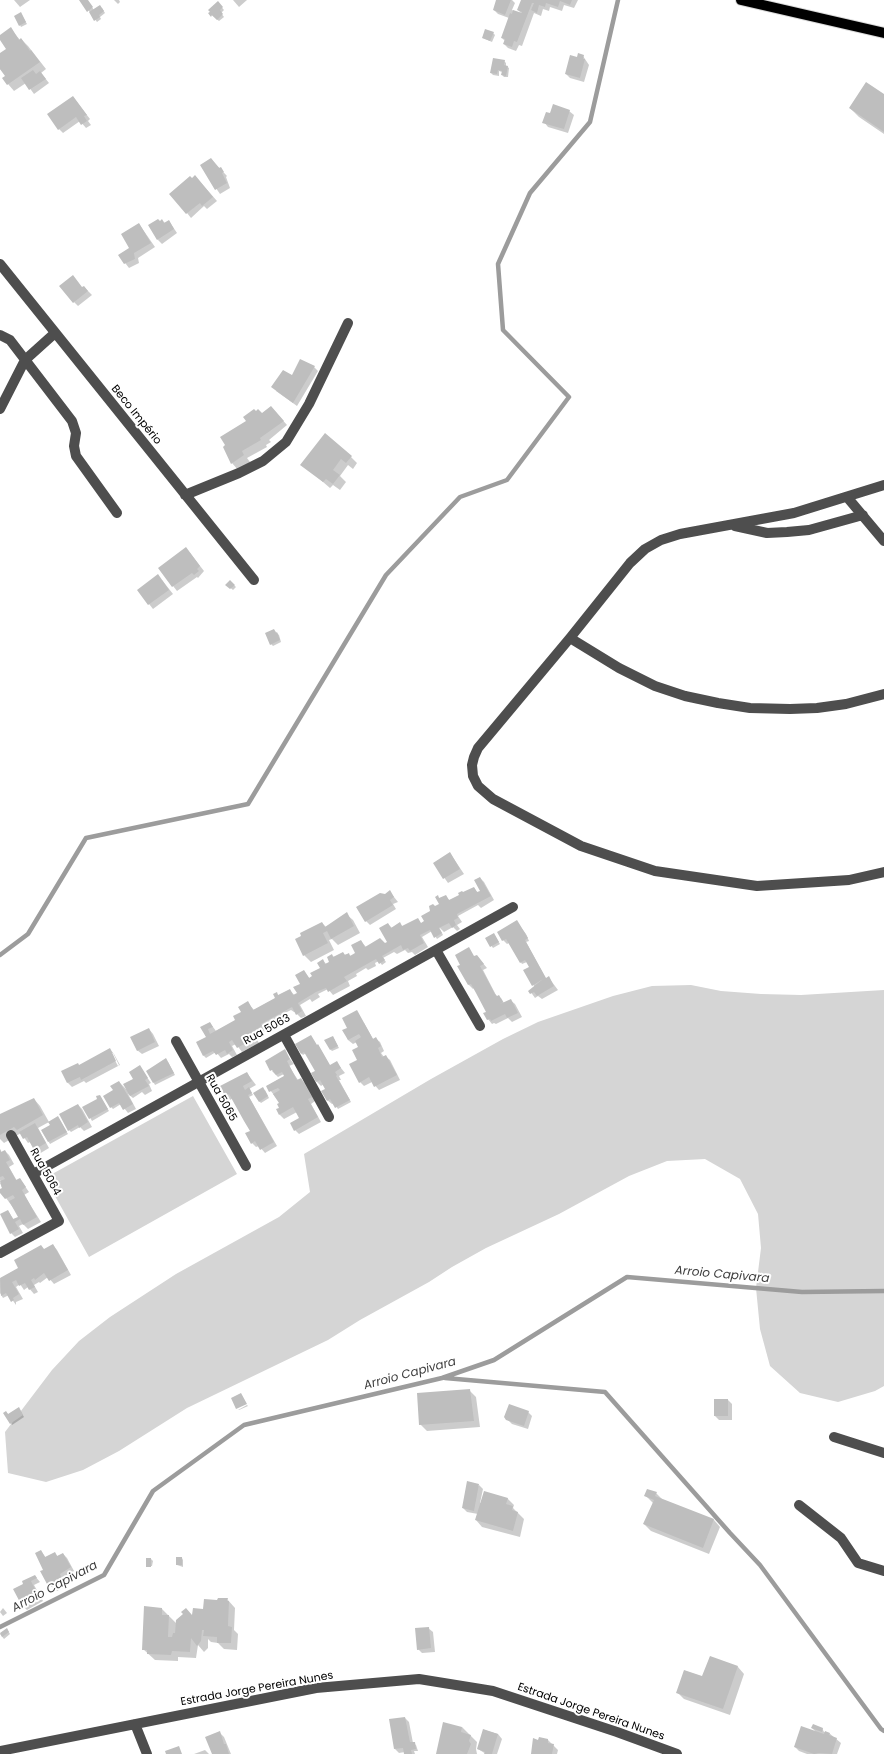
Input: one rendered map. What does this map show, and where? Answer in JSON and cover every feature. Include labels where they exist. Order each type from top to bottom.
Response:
[{"type":"main road","points":[[741,0],[884,33]]},
{"type":"street","name":"Beco Império","points":[[0,264],[254,580]]},
{"type":"street","points":[[186,495],[264,461],[286,442],[308,404],[348,323]]},
{"type":"street","points":[[0,409],[25,360],[55,333]]},
{"type":"street","points":[[0,335],[10,340],[72,421],[76,433],[74,446],[76,456],[117,513]]},
{"type":"street","points":[[884,486],[794,513],[680,534],[661,540],[645,549],[630,563],[570,638],[478,748],[474,757],[473,776],[478,786],[493,799],[581,846],[655,872],[757,886],[849,880],[884,872]]},
{"type":"street","points":[[847,497],[884,541]]},
{"type":"street","points":[[731,525],[767,533],[787,532],[808,530],[863,515]]},
{"type":"street","points":[[570,638],[619,668],[655,686],[685,696],[718,703],[750,708],[817,708],[846,704],[884,694]]},
{"type":"street","name":"Rua 5063","points":[[33,1174],[513,907]]},
{"type":"street","points":[[436,950],[480,1026]]},
{"type":"street","points":[[284,1035],[329,1116]]},
{"type":"street","name":"Rua 5065","points":[[176,1041],[246,1166]]},
{"type":"street","name":"Rua 5064","points":[[0,1253],[59,1221],[11,1135]]},
{"type":"street","points":[[834,1437],[884,1454]]},
{"type":"street","points":[[799,1505],[840,1538],[858,1562],[884,1571]]},
{"type":"street","name":"Estrada Jorge Pereira Nunes","points":[[0,1750],[316,1688],[419,1679],[493,1692],[617,1732],[677,1754]]},
{"type":"street","points":[[135,1724],[147,1754]]},
{"type":"shaded area","points":[[691,985],[721,991],[761,994],[801,995],[884,990],[884,1386],[875,1391],[838,1402],[800,1393],[770,1366],[760,1329],[756,1288],[761,1248],[758,1214],[740,1179],[705,1159],[667,1161],[629,1176],[559,1214],[486,1248],[328,1340],[187,1408],[119,1451],[83,1470],[46,1482],[8,1473],[5,1432],[52,1370],[79,1341],[110,1317],[176,1274],[279,1217],[310,1192],[304,1154],[431,1079],[503,1039],[538,1022],[613,996],[652,986]]},
{"type":"shaded area","points":[[193,1096],[237,1174],[89,1257],[45,1178]]},
{"type":"building","points":[[79,0],[88,0],[93,7],[87,12]]},
{"type":"building","points":[[496,0],[511,0],[505,15],[493,10]]},
{"type":"building","points":[[521,0],[572,0],[570,5],[560,1],[558,7],[546,3],[545,7],[539,5],[537,13],[531,10],[534,3],[532,3],[517,42],[514,41],[512,47],[503,44],[505,39],[501,38],[510,13],[512,14],[513,10],[522,13],[517,10]]},
{"type":"building","points":[[218,1],[223,7],[220,10],[223,14],[217,20],[212,15],[211,17],[208,10]]},
{"type":"building","points":[[100,5],[104,11],[99,15],[100,17],[94,21],[89,12]]},
{"type":"building","points":[[21,12],[26,22],[19,26],[14,16]]},
{"type":"building","points":[[11,27],[19,40],[21,38],[40,62],[7,85],[2,78],[5,76],[0,69],[0,53],[6,49],[0,40],[0,35]]},
{"type":"building","points":[[485,29],[494,32],[490,41],[482,38]]},
{"type":"building","points":[[578,53],[584,55],[583,59],[585,59],[580,78],[565,74],[570,55],[577,57]]},
{"type":"building","points":[[493,58],[505,60],[504,65],[508,66],[506,76],[501,75],[502,71],[498,70],[497,74],[490,73]]},
{"type":"building","points":[[33,70],[36,74],[40,71],[46,79],[29,90],[21,78]]},
{"type":"building","points":[[866,82],[884,94],[884,132],[849,108]]},
{"type":"building","points":[[73,96],[87,115],[84,116],[87,121],[81,125],[76,117],[58,130],[47,114]]},
{"type":"building","points":[[553,104],[570,110],[564,129],[542,123],[546,112],[550,113]]},
{"type":"building","points":[[211,158],[219,168],[221,167],[227,183],[215,190],[200,165]]},
{"type":"building","points":[[195,175],[213,197],[202,206],[200,203],[186,214],[169,194],[190,176],[192,178]]},
{"type":"building","points":[[158,219],[160,221],[162,219],[164,223],[169,220],[174,229],[157,240],[148,225]]},
{"type":"building","points":[[139,223],[151,243],[134,253],[135,259],[124,264],[118,255],[129,248],[121,234]]},
{"type":"building","points":[[73,275],[82,287],[84,286],[88,291],[73,303],[59,286]]},
{"type":"building","points":[[300,359],[315,366],[293,403],[271,387],[283,370],[292,375]]},
{"type":"building","points":[[271,406],[284,421],[260,438],[261,440],[242,451],[244,455],[231,464],[223,447],[225,445],[220,437],[246,421],[243,417],[254,409],[256,411],[258,409],[262,413]]},
{"type":"building","points":[[325,433],[352,456],[346,463],[341,459],[333,470],[340,475],[333,484],[326,479],[323,482],[300,465]]},
{"type":"building","points":[[186,547],[200,566],[197,569],[199,571],[194,575],[192,573],[172,587],[158,568]]},
{"type":"building","points":[[158,574],[169,590],[148,605],[137,590]]},
{"type":"building","points":[[230,580],[235,585],[230,589],[225,585]]},
{"type":"building","points":[[274,629],[280,640],[270,645],[265,633]]},
{"type":"building","points":[[450,852],[460,869],[443,879],[433,863]]},
{"type":"building","points":[[480,877],[491,896],[457,914],[458,918],[454,920],[456,925],[452,928],[449,923],[439,928],[442,933],[434,938],[430,930],[420,935],[424,943],[410,951],[408,948],[403,950],[401,945],[382,956],[385,960],[379,964],[376,959],[344,977],[347,981],[328,992],[326,988],[316,992],[298,1003],[302,1011],[296,1015],[292,1007],[261,1024],[262,1026],[252,1032],[255,1038],[237,1048],[232,1040],[229,1042],[233,1050],[227,1054],[225,1050],[216,1055],[213,1051],[203,1056],[196,1042],[206,1037],[200,1027],[210,1022],[213,1027],[208,1029],[210,1034],[235,1020],[233,1016],[241,1012],[238,1007],[248,1001],[253,1010],[275,998],[273,994],[277,992],[278,995],[290,989],[293,995],[297,993],[293,987],[300,984],[295,975],[304,970],[309,978],[312,976],[310,973],[320,968],[317,963],[323,959],[325,964],[329,962],[327,957],[332,954],[333,957],[343,952],[345,955],[349,953],[350,956],[355,953],[351,945],[361,940],[365,947],[380,938],[385,943],[387,942],[379,928],[388,923],[391,928],[400,922],[402,926],[418,918],[421,923],[424,921],[421,916],[430,911],[429,906],[439,904],[435,897],[438,895],[439,898],[446,895],[449,900],[459,895],[458,893],[474,887],[477,892],[480,891],[474,880]]},
{"type":"building","points":[[390,890],[394,897],[390,900],[393,905],[365,922],[356,907],[380,893],[385,894]]},
{"type":"building","points":[[347,912],[354,926],[331,939],[327,931],[323,933],[328,943],[303,956],[295,939],[301,936],[300,933],[322,922],[325,927]]},
{"type":"building","points":[[517,920],[528,938],[525,940],[546,978],[549,976],[554,986],[537,996],[534,992],[530,994],[528,991],[543,979],[532,986],[523,970],[529,967],[525,960],[520,963],[506,939],[502,941],[497,932]]},
{"type":"building","points":[[494,933],[499,942],[490,947],[485,938]]},
{"type":"building","points":[[469,947],[474,956],[477,955],[484,964],[480,966],[495,994],[497,996],[499,995],[503,1002],[500,1004],[511,999],[518,1013],[507,1018],[505,1014],[491,1021],[490,1019],[487,1020],[483,1013],[486,1012],[471,984],[468,985],[457,966],[460,965],[455,955]]},
{"type":"building","points":[[357,1010],[373,1039],[376,1037],[381,1046],[378,1048],[382,1057],[386,1055],[397,1075],[374,1087],[369,1077],[359,1083],[349,1064],[357,1060],[352,1050],[358,1047],[355,1041],[361,1037],[359,1034],[348,1040],[342,1030],[347,1028],[342,1018]]},
{"type":"building","points":[[149,1028],[155,1042],[137,1051],[130,1037]]},
{"type":"building","points":[[311,1035],[330,1065],[337,1061],[341,1068],[335,1072],[337,1075],[336,1076],[350,1100],[335,1108],[330,1099],[327,1101],[321,1091],[325,1089],[320,1080],[316,1082],[311,1073],[315,1071],[304,1052],[301,1054],[295,1044]]},
{"type":"building","points":[[333,1036],[338,1046],[330,1050],[324,1040]]},
{"type":"building","points":[[110,1048],[116,1061],[81,1080],[80,1077],[67,1083],[61,1071],[78,1063],[79,1065]]},
{"type":"building","points":[[285,1049],[290,1059],[287,1061],[297,1080],[301,1078],[312,1097],[308,1099],[318,1117],[294,1131],[290,1123],[299,1118],[293,1107],[279,1115],[276,1109],[279,1108],[277,1104],[279,1103],[273,1094],[280,1090],[278,1088],[269,1092],[266,1086],[284,1076],[282,1072],[276,1075],[272,1070],[270,1071],[265,1061]]},
{"type":"building","points":[[166,1058],[174,1073],[153,1083],[146,1071]]},
{"type":"building","points":[[140,1065],[148,1078],[145,1080],[149,1086],[130,1096],[123,1084],[133,1079],[129,1072]]},
{"type":"building","points":[[247,1072],[252,1081],[243,1086],[245,1090],[249,1087],[252,1093],[248,1095],[274,1142],[260,1150],[255,1141],[251,1144],[245,1133],[250,1131],[229,1094],[225,1096],[220,1086]]},
{"type":"building","points":[[119,1081],[133,1104],[123,1110],[119,1103],[110,1108],[103,1096],[113,1090],[110,1086]]},
{"type":"building","points":[[263,1087],[268,1096],[259,1102],[253,1093]]},
{"type":"building","points":[[100,1095],[108,1109],[89,1119],[82,1107],[97,1099],[96,1096]]},
{"type":"building","points":[[34,1098],[43,1115],[17,1130],[14,1127],[0,1135],[0,1114]]},
{"type":"building","points":[[78,1104],[88,1122],[79,1128],[78,1125],[68,1131],[59,1114]]},
{"type":"building","points":[[58,1116],[67,1132],[48,1142],[41,1130],[50,1125],[48,1122]]},
{"type":"building","points":[[35,1123],[46,1143],[34,1150],[27,1137],[23,1139],[19,1132]]},
{"type":"building","points":[[0,1149],[1,1152],[5,1150],[10,1160],[6,1162],[16,1180],[20,1178],[26,1187],[22,1190],[37,1217],[23,1225],[20,1219],[15,1222],[19,1229],[10,1234],[0,1214],[8,1210],[13,1219],[18,1217],[9,1201],[15,1198],[13,1195],[5,1199],[0,1193],[0,1189],[2,1188],[0,1181],[5,1179],[3,1176],[0,1177]]},
{"type":"building","points":[[53,1244],[68,1270],[49,1281],[44,1273],[35,1280],[34,1278],[31,1280],[35,1287],[29,1290],[25,1283],[19,1286],[16,1280],[12,1282],[19,1294],[13,1298],[14,1300],[11,1302],[6,1293],[1,1296],[0,1278],[18,1268],[14,1260],[41,1245],[44,1249]]},
{"type":"building","points":[[470,1389],[474,1421],[419,1425],[417,1393]]},
{"type":"building","points":[[241,1393],[247,1404],[236,1409],[231,1398]]},
{"type":"building","points":[[714,1399],[728,1399],[728,1416],[714,1416]]},
{"type":"building","points":[[509,1404],[529,1411],[524,1426],[506,1420],[504,1417]]},
{"type":"building","points":[[19,1407],[23,1415],[10,1424],[3,1413],[6,1411],[8,1414]]},
{"type":"building","points":[[467,1481],[479,1484],[474,1511],[462,1508]]},
{"type":"building","points":[[647,1489],[657,1492],[655,1496],[714,1519],[703,1548],[643,1524],[654,1500],[644,1496]]},
{"type":"building","points":[[484,1491],[508,1498],[506,1504],[513,1506],[512,1510],[518,1512],[513,1531],[475,1520]]},
{"type":"building","points":[[41,1550],[45,1557],[55,1552],[57,1556],[63,1553],[71,1567],[60,1574],[63,1582],[52,1587],[50,1583],[47,1584],[40,1571],[43,1570],[35,1553]]},
{"type":"building","points":[[176,1557],[182,1557],[182,1565],[176,1565]]},
{"type":"building","points":[[146,1558],[151,1558],[151,1567],[146,1567]]},
{"type":"building","points":[[35,1575],[37,1578],[31,1581],[39,1597],[22,1606],[13,1589],[23,1584],[22,1581]]},
{"type":"building","points":[[218,1598],[228,1598],[227,1601],[229,1601],[228,1626],[232,1627],[231,1643],[217,1643],[217,1637],[203,1636],[204,1630],[202,1630],[201,1641],[197,1646],[191,1638],[190,1652],[172,1651],[171,1655],[147,1654],[147,1650],[142,1650],[144,1606],[162,1608],[162,1615],[169,1615],[168,1637],[172,1637],[173,1633],[175,1633],[176,1620],[183,1614],[181,1612],[186,1608],[192,1615],[193,1608],[203,1609],[204,1599],[217,1600]]},
{"type":"building","points":[[429,1627],[431,1648],[417,1650],[415,1628]]},
{"type":"building","points":[[7,1628],[9,1632],[2,1637],[0,1633]]},
{"type":"building","points":[[710,1656],[738,1666],[723,1709],[676,1693],[684,1670],[702,1676]]},
{"type":"building","points":[[405,1717],[410,1742],[415,1742],[416,1749],[411,1750],[412,1754],[404,1754],[403,1748],[394,1749],[389,1719]]},
{"type":"building","points":[[443,1722],[462,1727],[461,1732],[471,1735],[469,1741],[471,1744],[467,1754],[436,1754]]},
{"type":"building","points":[[813,1724],[823,1728],[822,1732],[811,1728]]},
{"type":"building","points":[[801,1726],[824,1734],[825,1731],[830,1733],[829,1735],[837,1738],[832,1754],[814,1754],[794,1747]]},
{"type":"building","points":[[483,1729],[498,1734],[492,1754],[484,1754],[485,1752],[477,1749]]},
{"type":"building","points":[[220,1731],[229,1754],[212,1754],[205,1737]]},
{"type":"building","points":[[539,1737],[548,1739],[548,1743],[554,1744],[552,1754],[531,1754],[533,1738],[538,1740]]},
{"type":"building","points":[[179,1746],[182,1754],[166,1754],[165,1751]]},
{"type":"waterway","points":[[0,955],[28,934],[86,838],[248,804],[386,575],[460,497],[507,480],[569,397],[503,330],[498,264],[530,193],[590,122],[618,0]]},
{"type":"waterway","name":"Arroio Capivara","points":[[0,1627],[104,1575],[153,1491],[244,1425],[442,1378],[494,1360],[627,1277],[802,1292],[884,1291]]},
{"type":"waterway","points":[[445,1378],[605,1392],[760,1565],[881,1729],[884,1731]]}]
